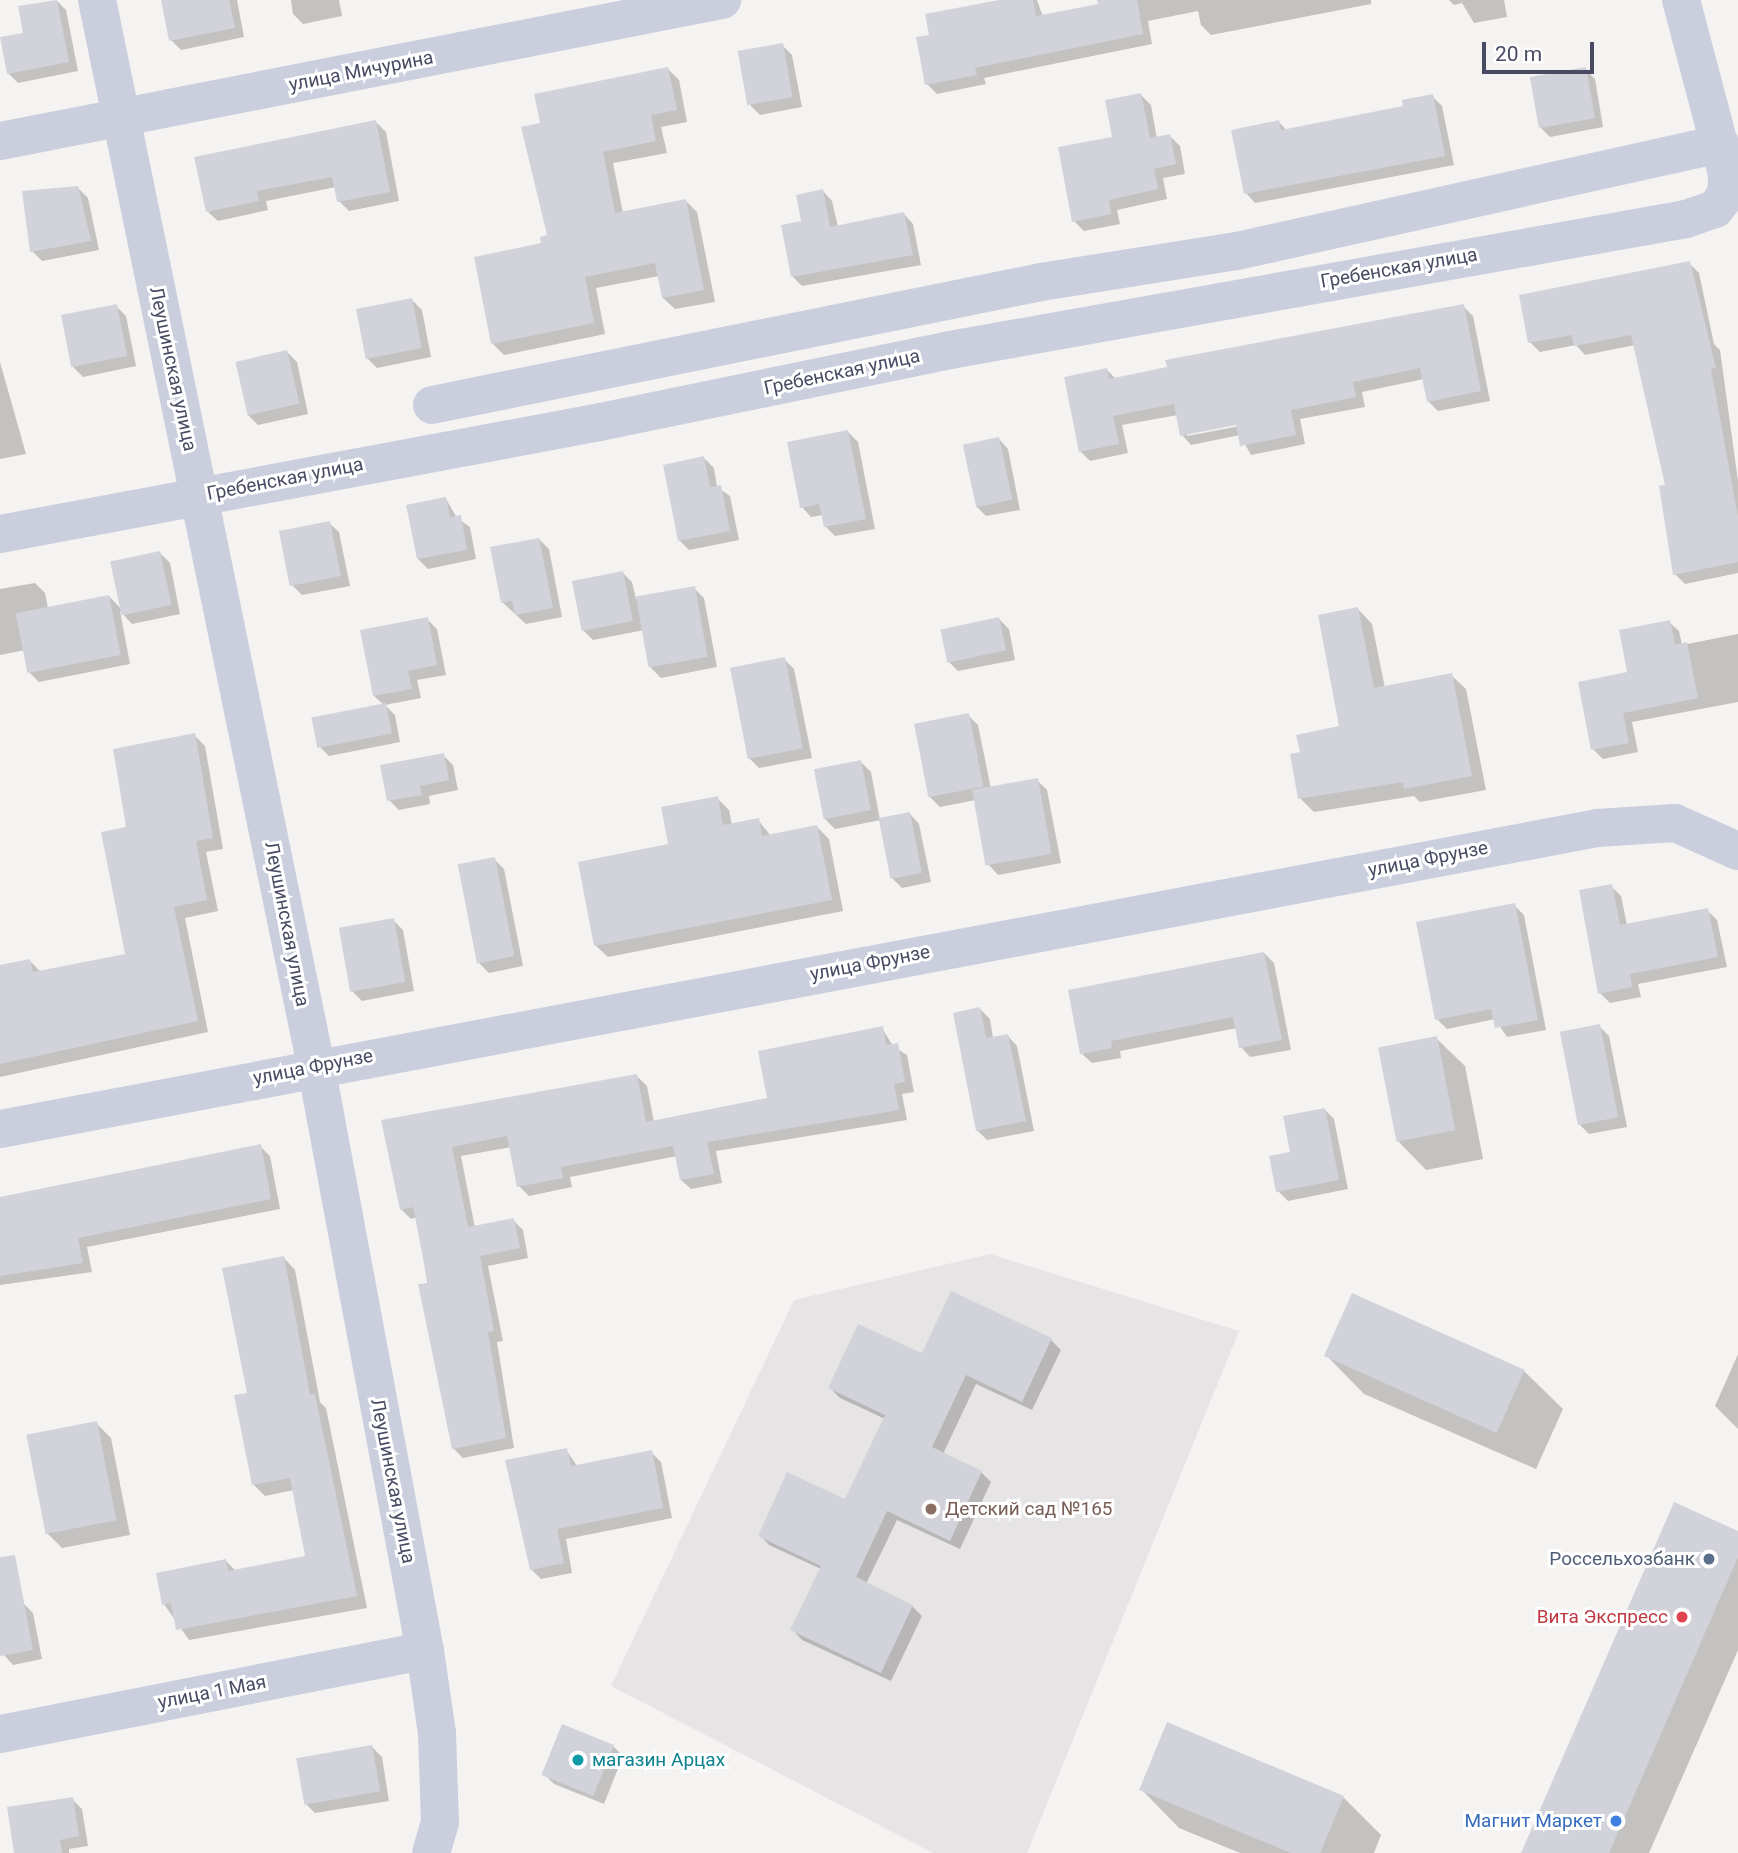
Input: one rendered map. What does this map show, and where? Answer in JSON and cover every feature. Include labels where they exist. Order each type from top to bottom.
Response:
[{"type":"street","name":"Леушинская улица","points":[[97,0],[201,495],[316,1066],[425,1651],[437,1733],[440,1822],[431,1853]]},
{"type":"street","name":"улица Мичурина","points":[[0,141],[722,0]]},
{"type":"street","name":"Гребенская улица","points":[[0,534],[600,422],[950,349],[1686,219],[1716,209],[1726,195],[1727,174],[1681,0]]},
{"type":"street","points":[[432,405],[1041,282],[1237,251],[1720,144]]},
{"type":"street","name":"улица Фрунзе","points":[[0,1129],[316,1066],[1597,828],[1675,823],[1738,851]]},
{"type":"street","name":"улица 1 Мая","points":[[0,1734],[425,1651]]},
{"type":"shaded area","name":"Детский сад №165","points":[[990,1254],[1239,1331],[1027,1853],[933,1853],[611,1686],[794,1300]]},
{"type":"building","points":[[57,0],[69,62],[7,74],[0,37],[23,33],[18,6]]},
{"type":"building","points":[[161,0],[229,0],[235,28],[169,41]]},
{"type":"building","points":[[999,0],[1033,0],[1036,16],[1098,4],[1097,0],[1137,0],[1143,34],[975,68],[977,75],[925,85],[916,37],[929,35],[925,14]]},
{"type":"building","points":[[783,43],[793,97],[747,105],[738,51]]},
{"type":"building","points":[[668,67],[677,110],[651,115],[656,141],[603,152],[615,213],[686,199],[704,290],[662,298],[655,263],[585,277],[594,323],[491,344],[474,257],[541,243],[540,237],[547,235],[521,127],[540,123],[534,94]]},
{"type":"building","points":[[1586,67],[1595,118],[1539,128],[1530,77]]},
{"type":"building","points":[[1141,93],[1150,138],[1170,134],[1176,164],[1154,169],[1158,189],[1109,200],[1111,214],[1072,222],[1058,147],[1112,137],[1105,100]]},
{"type":"building","points":[[1433,94],[1445,156],[1244,194],[1231,130],[1279,120],[1281,130],[1403,106],[1402,100]]},
{"type":"building","points":[[376,120],[390,192],[337,202],[332,177],[257,191],[259,201],[206,212],[194,157]]},
{"type":"building","points":[[78,186],[91,241],[30,252],[22,191]]},
{"type":"building","points":[[823,189],[830,227],[904,212],[913,255],[791,277],[781,225],[801,221],[796,195]]},
{"type":"building","points":[[1690,261],[1716,368],[1711,369],[1738,517],[1738,562],[1673,575],[1659,486],[1665,485],[1631,335],[1574,346],[1572,335],[1528,343],[1519,295]]},
{"type":"building","points":[[412,298],[422,348],[366,359],[356,309]]},
{"type":"building","points":[[117,304],[127,356],[71,367],[61,315]]},
{"type":"building","points":[[1464,304],[1481,391],[1427,402],[1420,368],[1353,382],[1356,397],[1291,410],[1296,435],[1240,446],[1236,425],[1180,436],[1174,404],[1113,416],[1119,444],[1079,452],[1064,377],[1107,368],[1109,379],[1167,367],[1165,360]]},
{"type":"building","points":[[287,350],[299,404],[248,416],[235,362]]},
{"type":"building","points":[[848,430],[866,519],[824,527],[819,504],[800,508],[787,442]]},
{"type":"building","points":[[999,437],[1012,500],[976,507],[963,445]]},
{"type":"building","points":[[704,456],[710,487],[721,485],[730,531],[678,541],[663,465]]},
{"type":"building","points":[[446,497],[450,517],[461,515],[467,550],[417,559],[406,505]]},
{"type":"building","points":[[330,521],[341,576],[290,586],[279,531]]},
{"type":"building","points":[[539,538],[553,608],[515,615],[512,601],[501,603],[490,547]]},
{"type":"building","points":[[160,551],[171,605],[122,615],[110,562]]},
{"type":"building","points":[[623,571],[633,621],[582,631],[572,581]]},
{"type":"building","points":[[695,586],[708,657],[648,667],[636,596]]},
{"type":"building","points":[[109,595],[121,655],[27,673],[16,613]]},
{"type":"building","points":[[1358,607],[1374,688],[1452,673],[1472,776],[1404,789],[1403,782],[1298,799],[1290,754],[1300,752],[1296,735],[1339,726],[1318,615]]},
{"type":"building","points":[[428,617],[437,665],[408,671],[412,689],[373,696],[360,630]]},
{"type":"building","points":[[999,617],[1006,650],[947,663],[940,629]]},
{"type":"building","points":[[1670,620],[1675,645],[1687,642],[1698,698],[1623,713],[1629,743],[1591,750],[1578,682],[1627,672],[1619,630]]},
{"type":"building","points":[[785,657],[803,748],[748,759],[730,668]]},
{"type":"building","points":[[386,703],[392,733],[317,748],[311,718]]},
{"type":"building","points":[[969,713],[983,787],[928,797],[914,724]]},
{"type":"building","points":[[195,733],[213,838],[196,841],[207,900],[174,907],[198,1021],[0,1064],[0,965],[30,959],[33,972],[125,954],[101,832],[126,827],[113,749]]},
{"type":"building","points":[[444,753],[449,780],[420,786],[422,795],[387,801],[380,765]]},
{"type":"building","points":[[861,760],[871,810],[824,819],[814,769]]},
{"type":"building","points":[[1038,778],[1051,854],[985,865],[972,790]]},
{"type":"building","points":[[718,796],[723,825],[759,818],[762,836],[817,825],[832,900],[594,946],[578,862],[668,844],[661,807]]},
{"type":"building","points":[[910,812],[922,873],[890,879],[879,818]]},
{"type":"building","points":[[495,857],[514,956],[477,963],[458,864]]},
{"type":"building","points":[[1612,884],[1620,925],[1708,908],[1718,957],[1630,974],[1632,987],[1598,994],[1579,890]]},
{"type":"building","points":[[1515,903],[1538,1020],[1495,1028],[1491,1009],[1435,1020],[1416,922]]},
{"type":"building","points":[[394,918],[405,982],[350,992],[339,928]]},
{"type":"building","points":[[1264,952],[1282,1040],[1239,1048],[1233,1017],[1111,1041],[1112,1048],[1080,1054],[1068,990]]},
{"type":"building","points":[[980,1007],[986,1038],[1008,1034],[1026,1121],[976,1131],[953,1013]]},
{"type":"building","points":[[1600,1024],[1618,1117],[1578,1125],[1560,1032]]},
{"type":"building","points":[[883,1026],[886,1045],[898,1043],[905,1082],[894,1084],[899,1110],[707,1142],[714,1174],[680,1180],[673,1146],[561,1167],[563,1178],[517,1187],[507,1136],[452,1147],[468,1227],[514,1218],[520,1248],[480,1256],[494,1331],[488,1332],[506,1438],[452,1449],[418,1284],[428,1283],[413,1207],[400,1210],[381,1120],[637,1074],[646,1122],[767,1098],[758,1051]]},
{"type":"building","points":[[1437,1036],[1455,1130],[1396,1142],[1378,1047]]},
{"type":"building","points":[[1325,1108],[1339,1180],[1276,1192],[1269,1156],[1290,1152],[1283,1116]]},
{"type":"building","points":[[261,1144],[271,1199],[78,1238],[83,1263],[0,1276],[0,1197]]},
{"type":"building","points":[[284,1256],[310,1395],[315,1394],[357,1596],[176,1630],[171,1603],[162,1605],[156,1573],[226,1559],[228,1571],[305,1556],[290,1478],[252,1485],[234,1395],[247,1393],[222,1268]]},
{"type":"building","points":[[951,1291],[1052,1338],[1022,1402],[966,1375],[932,1447],[982,1471],[950,1541],[887,1511],[856,1577],[913,1605],[881,1673],[790,1630],[821,1566],[758,1536],[787,1472],[845,1499],[885,1415],[828,1388],[858,1324],[922,1353]]},
{"type":"building","points":[[1352,1293],[1525,1370],[1497,1433],[1324,1356]]},
{"type":"building","points":[[97,1421],[116,1520],[46,1534],[26,1435]]},
{"type":"building","points":[[567,1448],[571,1466],[652,1450],[663,1508],[557,1529],[564,1563],[530,1570],[505,1460]]},
{"type":"building","points":[[1674,1502],[1738,1531],[1738,1557],[1609,1853],[1521,1853]]},
{"type":"building","points":[[15,1555],[33,1650],[0,1656],[0,1557]]},
{"type":"building","points":[[1167,1722],[1344,1796],[1320,1853],[1291,1853],[1139,1790]]},
{"type":"building","name":"магазин Арцах","points":[[562,1724],[614,1745],[593,1796],[541,1775]]},
{"type":"building","points":[[372,1745],[380,1791],[304,1805],[296,1758]]},
{"type":"building","points":[[73,1797],[79,1836],[60,1840],[62,1853],[14,1853],[7,1807]]},
{"type":"place","name":"Детский сад №165","points":[[931,1509]]},
{"type":"place","name":"Россельхозбанк","points":[[1709,1559]]},
{"type":"place","name":"Вита Экспресс","points":[[1682,1617]]},
{"type":"place","name":"магазин Арцах","points":[[578,1760]]},
{"type":"place","name":"Магнит Маркет","points":[[1616,1821]]}]
